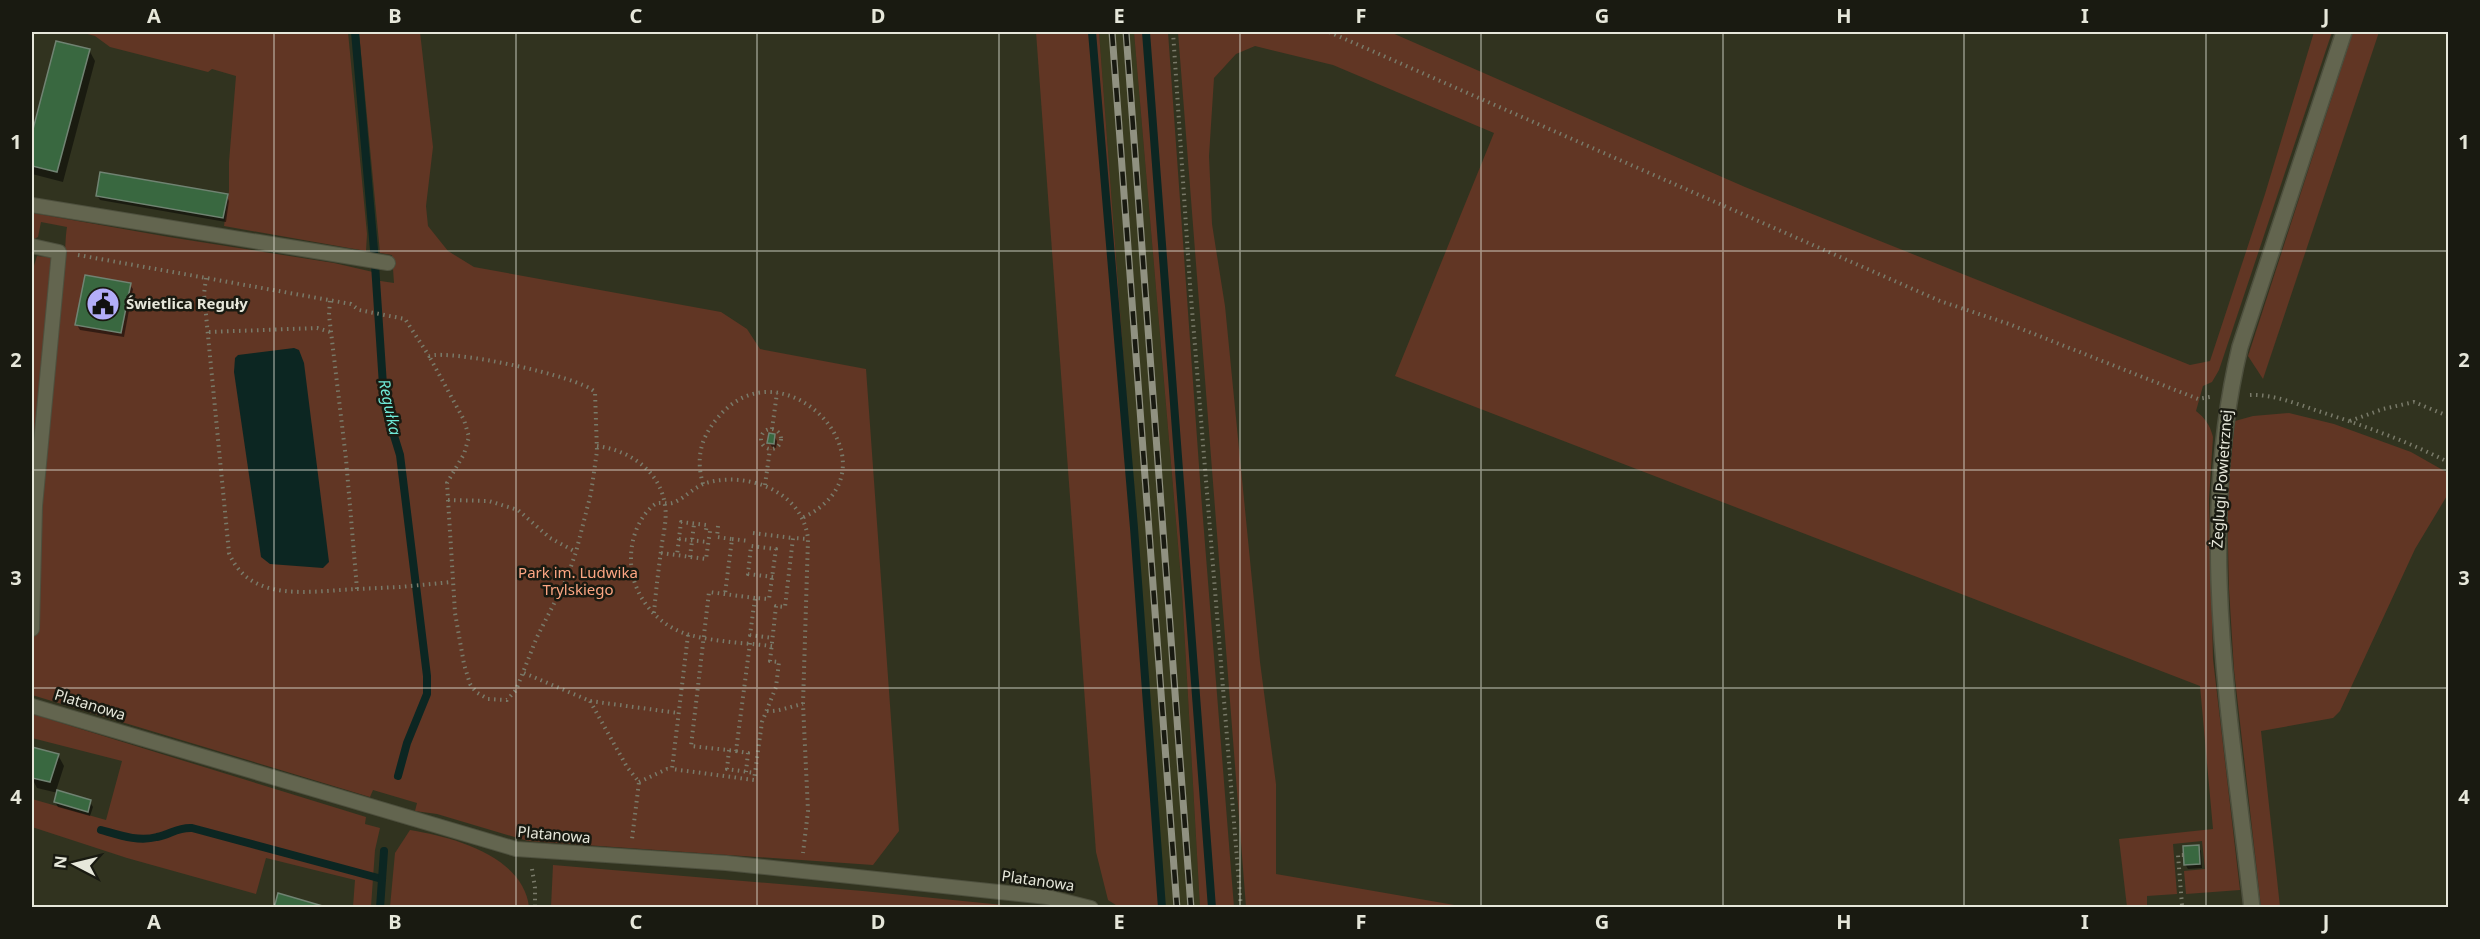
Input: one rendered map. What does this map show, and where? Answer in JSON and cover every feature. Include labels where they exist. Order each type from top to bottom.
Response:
[{"type":"street","name":"Żeglugi Powietrznej","points":[[2252,908],[2223,662],[2218,585],[2218,505],[2228,395],[2240,347],[2344,32]]},
{"type":"lane","points":[[32,205],[388,263]]},
{"type":"lane","points":[[32,246],[59,252],[34,506],[32,629]]},
{"type":"lane","name":"Platanowa","points":[[32,706],[368,807],[528,851],[726,863],[1041,897],[1071,901],[1090,908]]},
{"type":"path","points":[[1173,32],[1241,908]]},
{"type":"path","points":[[1329,32],[1940,301],[2009,324],[2198,399],[2260,394],[2350,421],[2422,449],[2448,462]]},
{"type":"path","points":[[59,252],[351,304],[359,310],[405,319],[409,322],[464,420],[469,437],[464,454],[448,480],[458,640],[467,675],[473,689],[488,699],[507,700],[516,690],[537,637],[567,578],[576,552],[591,493],[597,446],[597,396],[589,386],[509,364],[440,354],[429,356]]},
{"type":"path","points":[[206,278],[204,294],[226,532],[233,564],[250,582],[288,591],[400,588],[453,582]]},
{"type":"path","points":[[330,300],[331,332],[346,459],[357,589]]},
{"type":"path","points":[[208,332],[260,332],[317,328],[331,332]]},
{"type":"path","points":[[772,429],[777,393]]},
{"type":"path","points":[[703,484],[699,465],[700,452],[708,430],[729,406],[750,396],[777,393],[805,401],[823,416],[836,433],[843,466],[837,489],[823,506],[802,518]]},
{"type":"path","points":[[2350,421],[2383,409],[2414,402],[2448,416]]},
{"type":"path","points":[[772,429],[779,432],[781,440],[778,447],[770,449],[763,445],[761,438],[765,431],[772,429]]},
{"type":"path","points":[[597,446],[621,451],[638,461],[652,476],[665,503],[654,613]]},
{"type":"path","points":[[765,485],[770,449]]},
{"type":"path","points":[[772,646],[688,635],[662,621],[644,603],[635,587],[632,574],[632,549],[639,524],[656,504],[676,502],[703,484],[739,479],[765,485],[782,496],[802,518],[808,539],[803,704],[808,811],[801,871]]},
{"type":"path","points":[[448,500],[489,501],[518,510],[550,538],[576,552]]},
{"type":"path","points":[[661,553],[706,559],[710,531],[706,530],[707,525],[681,522],[677,555]]},
{"type":"path","points":[[690,557],[694,524]]},
{"type":"path","points":[[718,526],[717,537],[749,541]]},
{"type":"path","points":[[753,533],[808,539]]},
{"type":"path","points":[[725,594],[732,538]]},
{"type":"path","points":[[639,782],[667,769],[754,780],[762,722],[776,687],[779,662],[770,661],[776,606],[785,607],[793,538]]},
{"type":"path","points":[[679,539],[708,542]]},
{"type":"path","points":[[746,772],[748,753],[691,746],[709,592],[769,599],[776,549],[751,546],[748,573],[772,577]]},
{"type":"path","points":[[755,597],[750,635],[773,638]]},
{"type":"path","points":[[672,769],[688,635]]},
{"type":"path","points":[[736,751],[750,643]]},
{"type":"path","points":[[523,672],[590,701],[678,713]]},
{"type":"path","points":[[590,701],[627,766],[639,782],[630,857]]},
{"type":"path","points":[[767,711],[776,712],[788,706],[803,704]]},
{"type":"path","points":[[729,750],[726,769],[755,773]]},
{"type":"path","points":[[528,851],[535,888],[535,908]]},
{"type":"path","points":[[2182,905],[2178,855],[2184,855]]},
{"type":"shaded area","points":[[1099,32],[1134,32],[1182,591],[1200,907],[1165,907]]},
{"type":"green space","points":[[80,32],[348,32],[367,234],[366,251],[224,226],[229,191],[236,76],[212,69],[208,72],[110,47],[95,36]]},
{"type":"green space","name":"Park im. Ludwika Trylskiego","points":[[359,32],[420,32],[433,147],[426,206],[428,226],[448,251],[474,267],[721,312],[747,329],[760,349],[866,369],[899,831],[873,865],[528,841],[437,814],[415,811],[417,803],[373,790],[370,797],[32,695],[32,272],[37,256],[64,259],[67,227],[41,222],[38,237],[32,240],[32,213],[334,263],[373,272],[374,280],[394,283],[392,255],[380,253]]},
{"type":"green space","points":[[1036,32],[1099,32],[1165,907],[1119,907],[1108,900],[1096,852]]},
{"type":"green space","points":[[1134,32],[1168,32],[1201,494],[1234,907],[1200,907],[1182,591]]},
{"type":"green space","points":[[1178,32],[1390,32],[1745,187],[2190,365],[2210,361],[2265,194],[2314,32],[2332,32],[2219,370],[2212,382],[2203,386],[2196,411],[2207,422],[2213,437],[2209,499],[2213,659],[2240,890],[2186,894],[2184,871],[2205,869],[2202,841],[2173,844],[2177,894],[2147,896],[2147,907],[2127,907],[2119,839],[2213,829],[2200,686],[1395,376],[1494,133],[1333,65],[1255,46],[1236,54],[1214,78],[1209,156],[1212,224],[1225,306],[1260,662],[1276,784],[1276,874],[1466,907],[1246,907]]},
{"type":"green space","points":[[2353,32],[2379,32],[2263,379],[2248,356]]},
{"type":"green space","points":[[2289,413],[2334,424],[2411,452],[2448,473],[2448,494],[2415,549],[2340,711],[2333,718],[2261,731],[2280,907],[2261,907],[2234,670],[2227,500],[2235,421],[2253,416]]},
{"type":"green space","points":[[32,714],[366,817],[365,824],[380,828],[375,850],[371,907],[353,907],[355,880],[266,858],[256,894],[127,858],[32,827],[32,799],[106,820],[122,761],[32,738]]},
{"type":"green space","points":[[410,830],[465,844],[500,862],[514,874],[524,889],[529,907],[390,907],[395,853]]},
{"type":"green space","points":[[553,865],[863,891],[1022,907],[551,907]]},
{"type":"water","points":[[294,348],[299,350],[304,363],[329,562],[323,568],[270,564],[261,557],[234,372],[235,358],[238,355]]},
{"type":"building","points":[[56,41],[90,49],[57,172],[32,166],[32,133]]},
{"type":"building","points":[[100,172],[228,194],[223,218],[96,196]]},
{"type":"building","name":"Świetlica Reguły","points":[[85,275],[131,283],[121,333],[75,325]]},
{"type":"building","points":[[769,433],[775,434],[774,444],[767,443]]},
{"type":"building","points":[[32,747],[59,754],[50,782],[32,778]]},
{"type":"building","points":[[57,790],[91,800],[88,812],[54,802]]},
{"type":"building","points":[[2199,845],[2200,864],[2184,865],[2183,846]]},
{"type":"building","points":[[278,893],[326,907],[274,908]]},
{"type":"waterway","name":"Regułka","points":[[355,32],[383,385],[387,413],[400,455],[427,676],[427,694],[407,743],[398,776]]},
{"type":"waterway","points":[[1092,32],[1134,528],[1162,908]]},
{"type":"waterway","points":[[1146,32],[1212,908]]},
{"type":"waterway","points":[[101,830],[143,839],[192,828],[382,879]]},
{"type":"waterway","name":"Regułka","points":[[380,908],[384,851]]},
{"type":"railway","points":[[1112,32],[1177,908]]},
{"type":"railway","points":[[1126,32],[1191,908]]},
{"type":"place","name":"Świetlica Reguły","points":[[103,304]]}]
